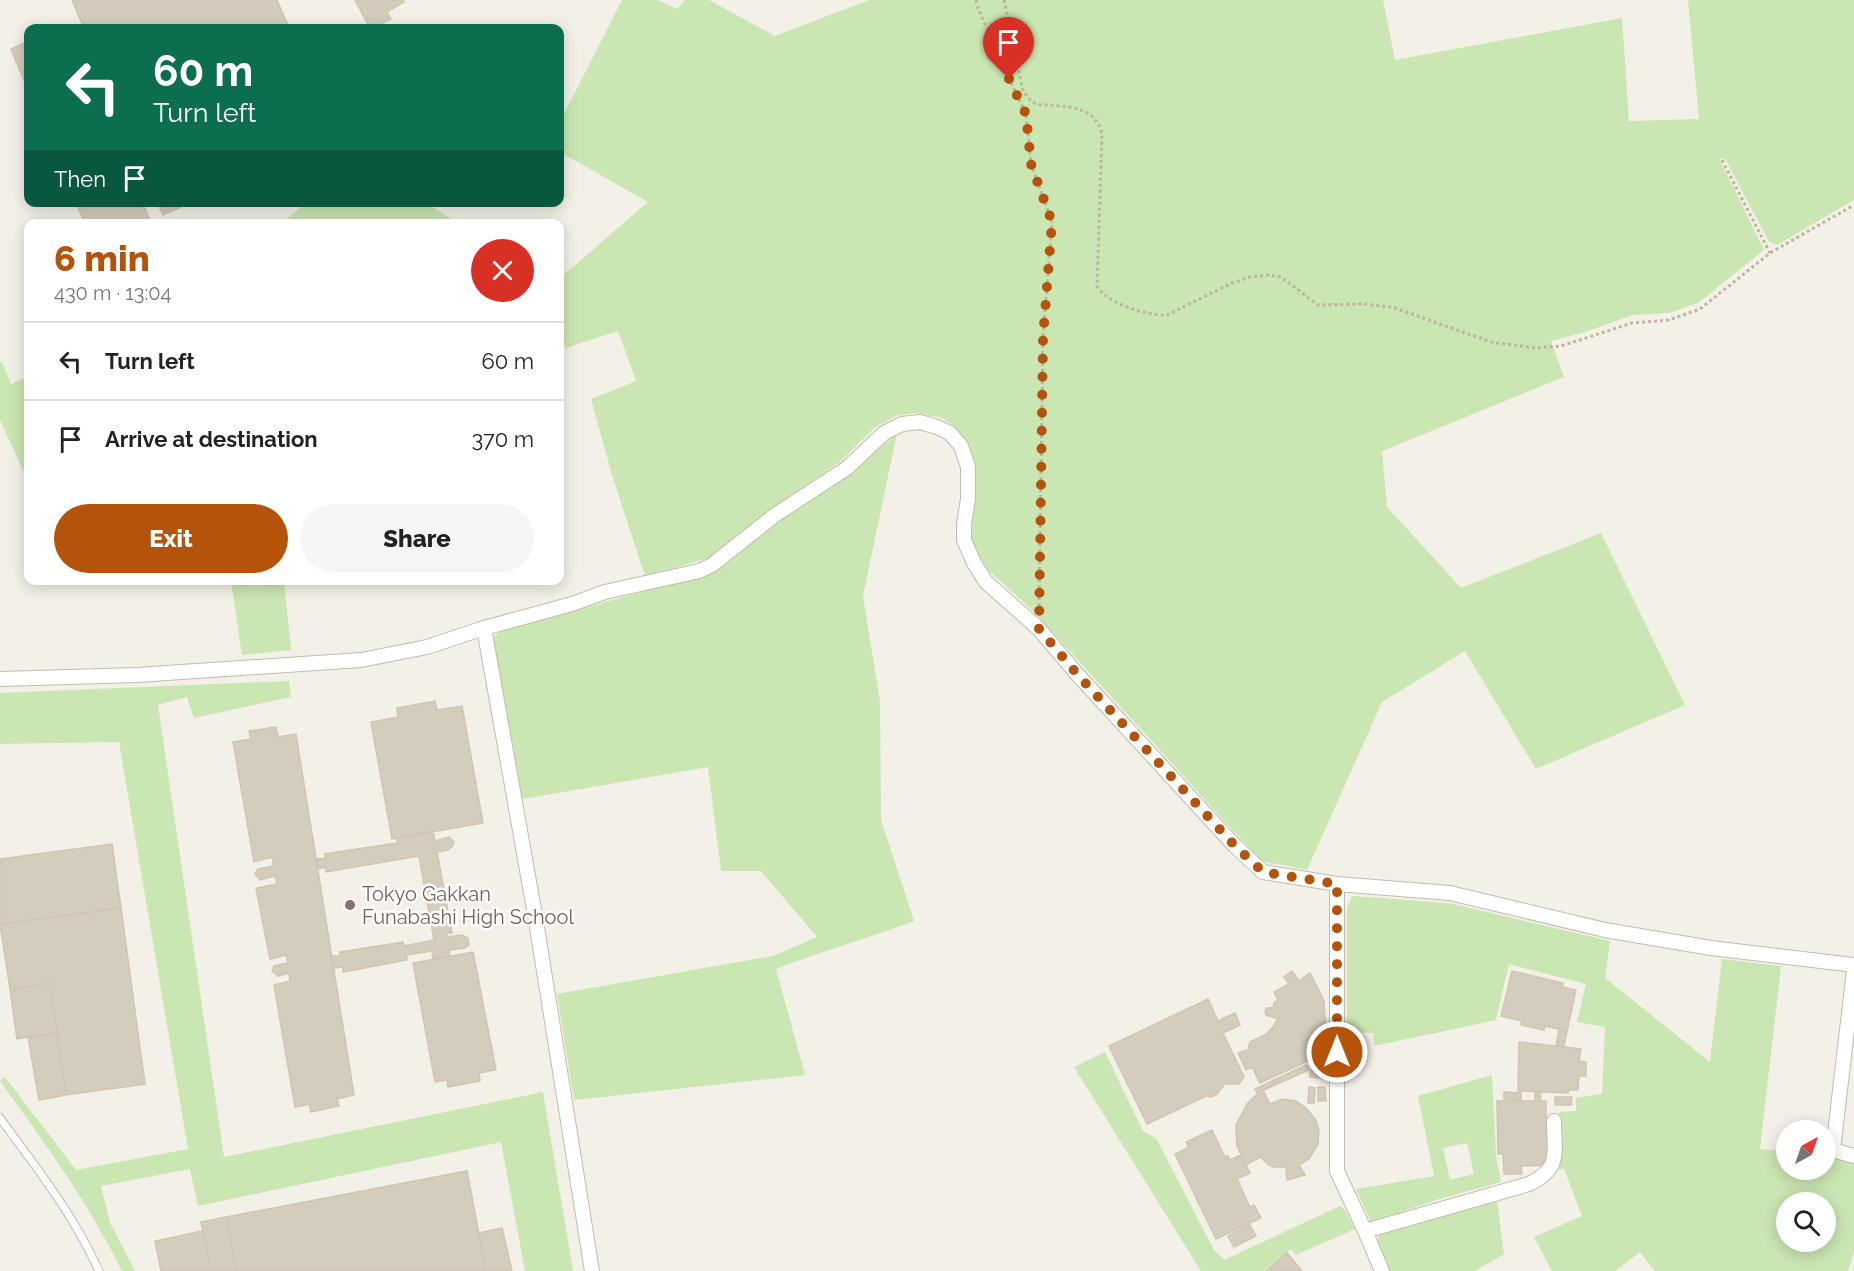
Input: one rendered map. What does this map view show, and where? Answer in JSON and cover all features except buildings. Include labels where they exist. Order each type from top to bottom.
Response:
[{"type":"street","points":[[0,679],[137,675],[361,660],[427,647],[605,592],[699,571],[712,565],[775,515],[847,468],[884,433],[902,424],[920,422],[950,433],[961,446],[968,467],[964,540],[974,563],[986,582],[1039,629],[1077,674],[1235,846],[1263,872],[1337,884],[1450,893],[1605,930],[1711,948],[1854,965]]},
{"type":"street","points":[[484,628],[535,915],[592,1271]]},
{"type":"street","points":[[1337,884],[1336,1171],[1382,1271]]},
{"type":"street","points":[[1854,970],[1833,1150],[1854,1156]]},
{"type":"street","points":[[1365,1231],[1529,1184],[1542,1178],[1550,1170],[1554,1161],[1554,1121]]},
{"type":"lane","points":[[0,1118],[66,1210],[99,1271]]},
{"type":"path","points":[[976,0],[1001,62],[1026,114],[1031,164],[1052,222],[1043,338],[1039,629]]},
{"type":"path","points":[[1004,0],[1023,91],[1033,102],[1040,105],[1084,111],[1096,119],[1101,127],[1096,281],[1099,290],[1117,303],[1158,316],[1167,315],[1232,283],[1250,277],[1267,275],[1281,277],[1318,305],[1364,304],[1392,307],[1491,342],[1534,348],[1561,346],[1632,323],[1669,320],[1700,309],[1770,253],[1854,205]]},
{"type":"path","points":[[1722,160],[1770,253]]},
{"type":"green space","points":[[622,0],[657,0],[677,9],[685,0],[709,0],[775,36],[869,0],[1383,0],[1395,60],[1622,18],[1629,121],[1699,119],[1688,0],[1854,0],[1854,200],[1777,245],[1769,242],[1725,159],[1719,158],[1764,250],[1698,303],[1669,313],[1633,315],[1551,341],[1564,377],[1382,451],[1387,507],[1461,588],[1601,533],[1685,705],[1536,769],[1465,651],[1382,702],[1307,870],[1261,861],[1034,612],[986,568],[973,544],[971,530],[975,481],[974,459],[965,438],[954,426],[942,418],[916,413],[896,416],[875,427],[841,461],[772,508],[709,558],[645,576],[613,478],[591,399],[636,381],[618,331],[566,348],[564,343],[564,275],[648,202],[564,154],[564,114]]},
{"type":"green space","points":[[301,207],[432,207],[452,219],[287,219]]},
{"type":"green space","points":[[2,362],[11,384],[24,378],[24,472],[0,420],[0,363]]},
{"type":"green space","points":[[897,433],[863,596],[880,702],[881,820],[914,921],[776,969],[805,1075],[574,1100],[557,994],[773,956],[817,937],[761,871],[721,871],[708,767],[523,799],[515,769],[493,639],[500,631],[711,573],[780,520],[851,473]]},
{"type":"green space","points":[[232,585],[284,585],[291,650],[242,655]]},
{"type":"green space","points":[[289,681],[291,697],[194,718],[187,697],[158,705],[224,1157],[543,1092],[573,1271],[525,1271],[501,1142],[198,1206],[190,1169],[101,1186],[110,1223],[135,1271],[122,1271],[80,1197],[0,1081],[5,1077],[76,1170],[188,1149],[119,742],[0,744],[0,693]]},
{"type":"green space","points":[[1352,896],[1449,903],[1610,941],[1605,978],[1710,1062],[1722,959],[1781,966],[1760,1149],[1776,1150],[1776,1180],[1836,1180],[1836,1157],[1854,1162],[1854,1252],[1848,1271],[1655,1271],[1640,1252],[1615,1271],[1552,1271],[1534,1237],[1582,1216],[1564,1169],[1559,1170],[1562,1147],[1559,1112],[1576,1111],[1576,1098],[1602,1094],[1605,1027],[1577,1022],[1586,984],[1509,964],[1496,1020],[1374,1046],[1373,1033],[1347,1032],[1347,908]]},
{"type":"green space","points":[[1105,1052],[1143,1131],[1156,1138],[1214,1250],[1224,1260],[1340,1206],[1345,1210],[1355,1229],[1296,1255],[1291,1249],[1264,1271],[1201,1271],[1074,1067]]},
{"type":"green space","points":[[1492,1075],[1496,1156],[1501,1182],[1439,1199],[1371,1222],[1356,1189],[1434,1176],[1418,1096]],"holes":[[[1467,1143],[1474,1174],[1450,1180],[1443,1148]]]},
{"type":"green space","points":[[1497,1201],[1504,1254],[1475,1271],[1390,1271],[1377,1241],[1381,1232]]},
{"type":"place","name":"Tokyo Gakkan Funabashi High School","points":[[350,905]]},
{"type":"route","points":[[1009,79],[1026,114],[1031,164],[1052,222],[1043,338],[1039,629],[1077,674],[1235,846],[1263,872],[1301,880],[1337,884],[1337,1052]]}]
